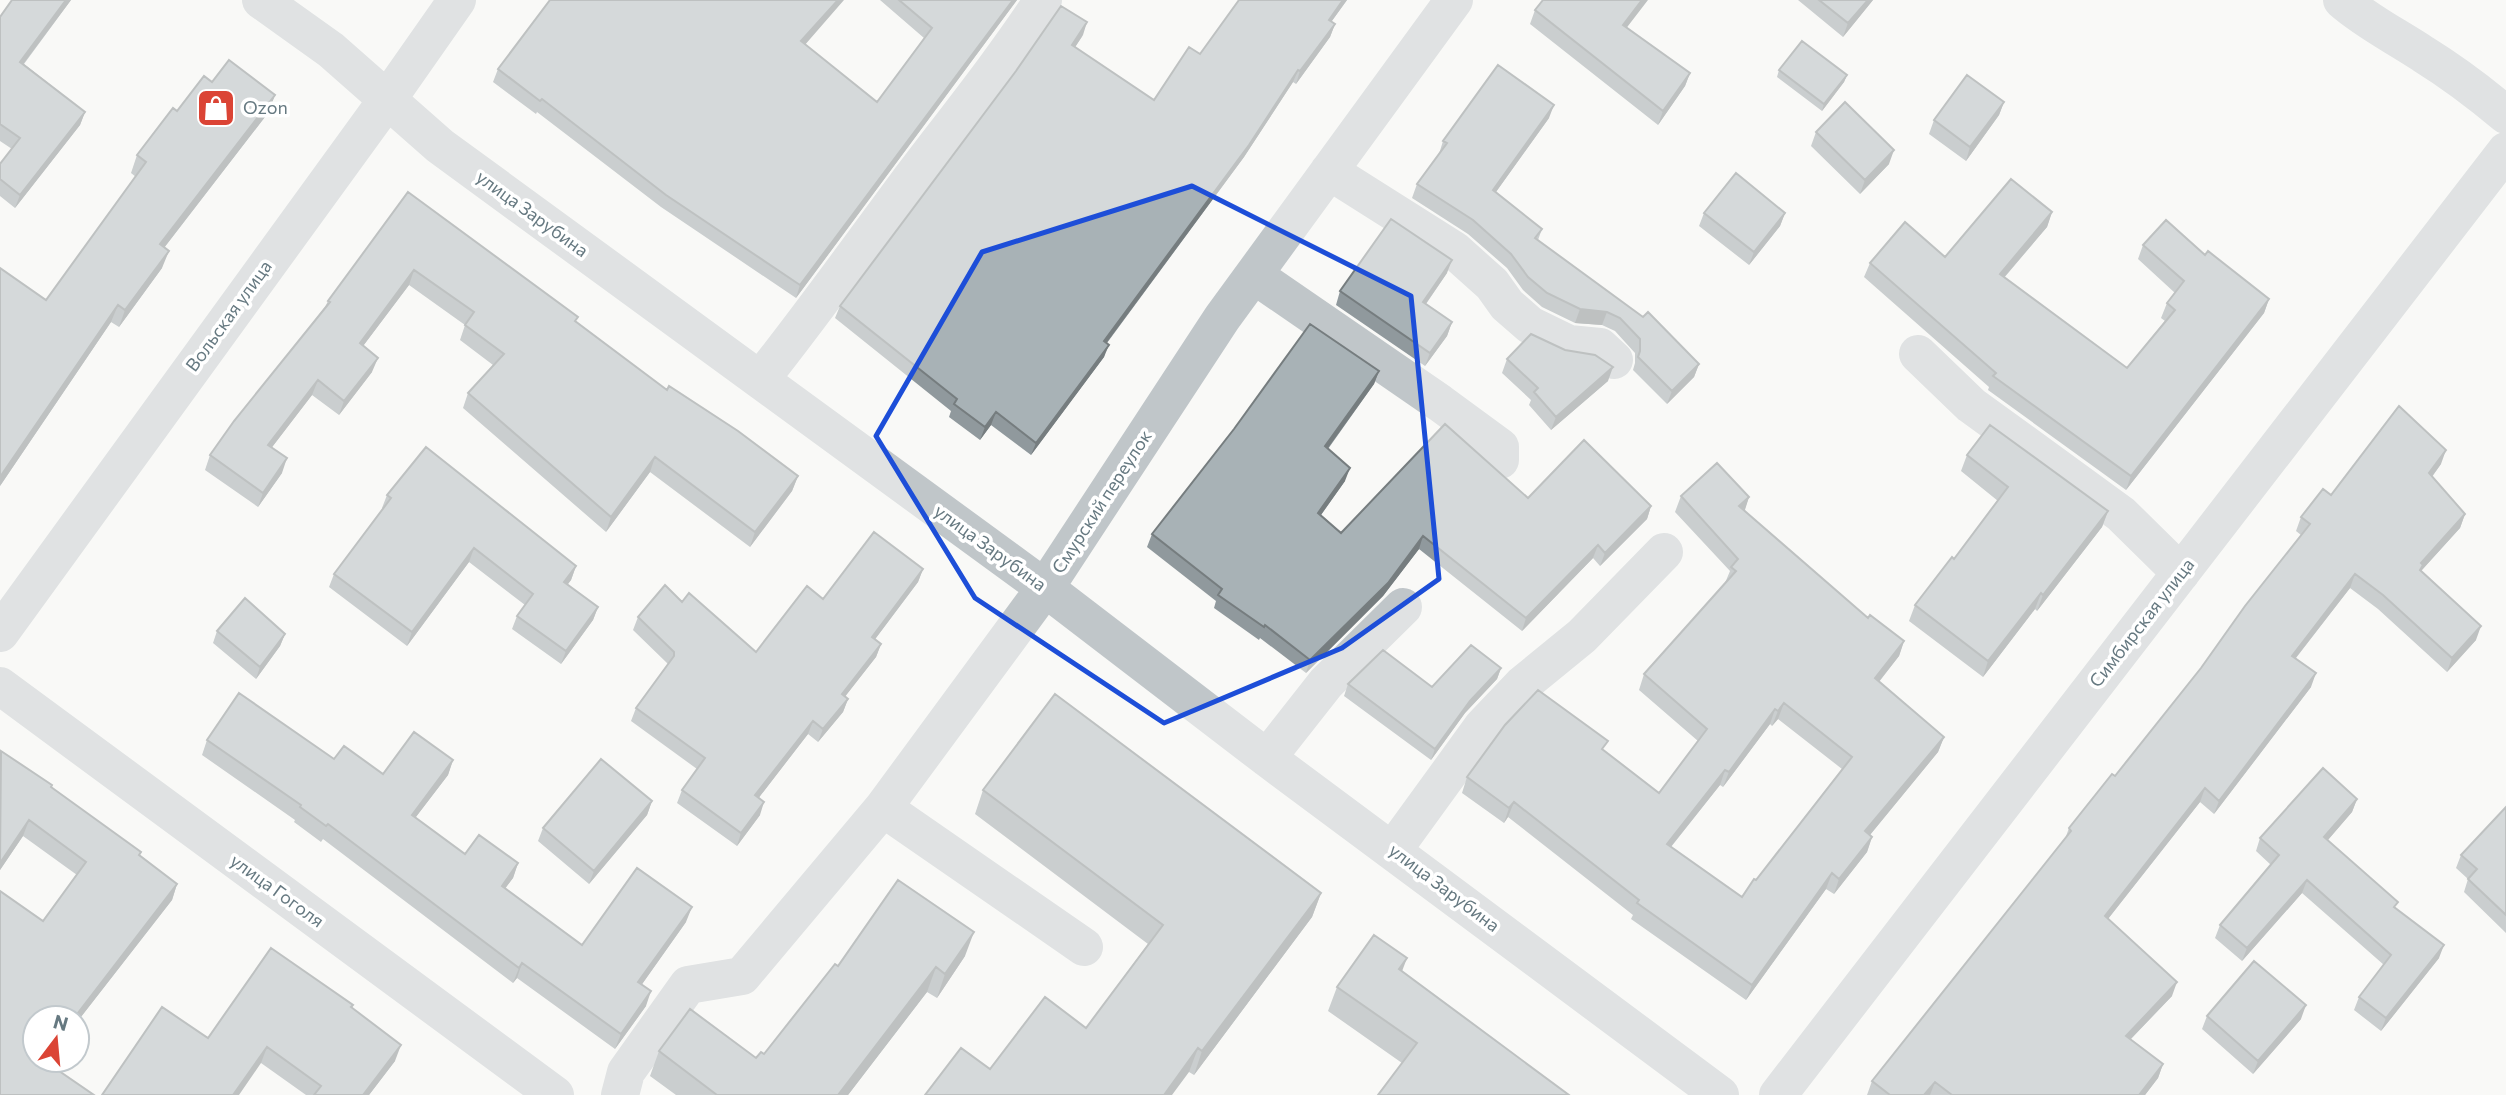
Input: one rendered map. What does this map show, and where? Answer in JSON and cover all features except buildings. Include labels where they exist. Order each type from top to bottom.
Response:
[{"type":"street","name":"улица Зарубина","points":[[261,0],[331,50],[440,146],[1045,588],[1267,758],[1720,1095]]},
{"type":"street","name":"Вольская улица","points":[[0,633],[457,0]]},
{"type":"street","points":[[760,380],[817,309],[1008,53],[1042,0]]},
{"type":"street","name":"Смурский переулок","points":[[620,1095],[626,1072],[688,985],[742,976],[883,808],[1045,588],[1222,318],[1454,0]]},
{"type":"street","points":[[2342,0],[2358,15],[2424,54],[2506,115]]},
{"type":"street","name":"Симбирская улица","points":[[1778,1095],[2506,151]]},
{"type":"street","points":[[1329,171],[1454,250],[1492,284],[1507,306],[1530,325],[1569,344],[1600,347],[1614,360]]},
{"type":"street","points":[[1254,275],[1500,447],[1500,460]]},
{"type":"street","points":[[1918,354],[1971,405],[2120,514],[2181,573]]},
{"type":"street","points":[[1393,850],[1483,726],[1522,685],[1582,636],[1664,552]]},
{"type":"street","points":[[1267,758],[1326,683],[1402,607]]},
{"type":"street","name":"улица Гоголя","points":[[0,686],[555,1095]]},
{"type":"street","points":[[883,808],[1084,947]]},
{"type":"highlighted area","points":[[1192,186],[1411,296],[1439,579],[1342,648],[1164,723],[975,598],[876,436],[982,252]]},
{"type":"place","name":"Ozon","points":[[216,108]]}]
